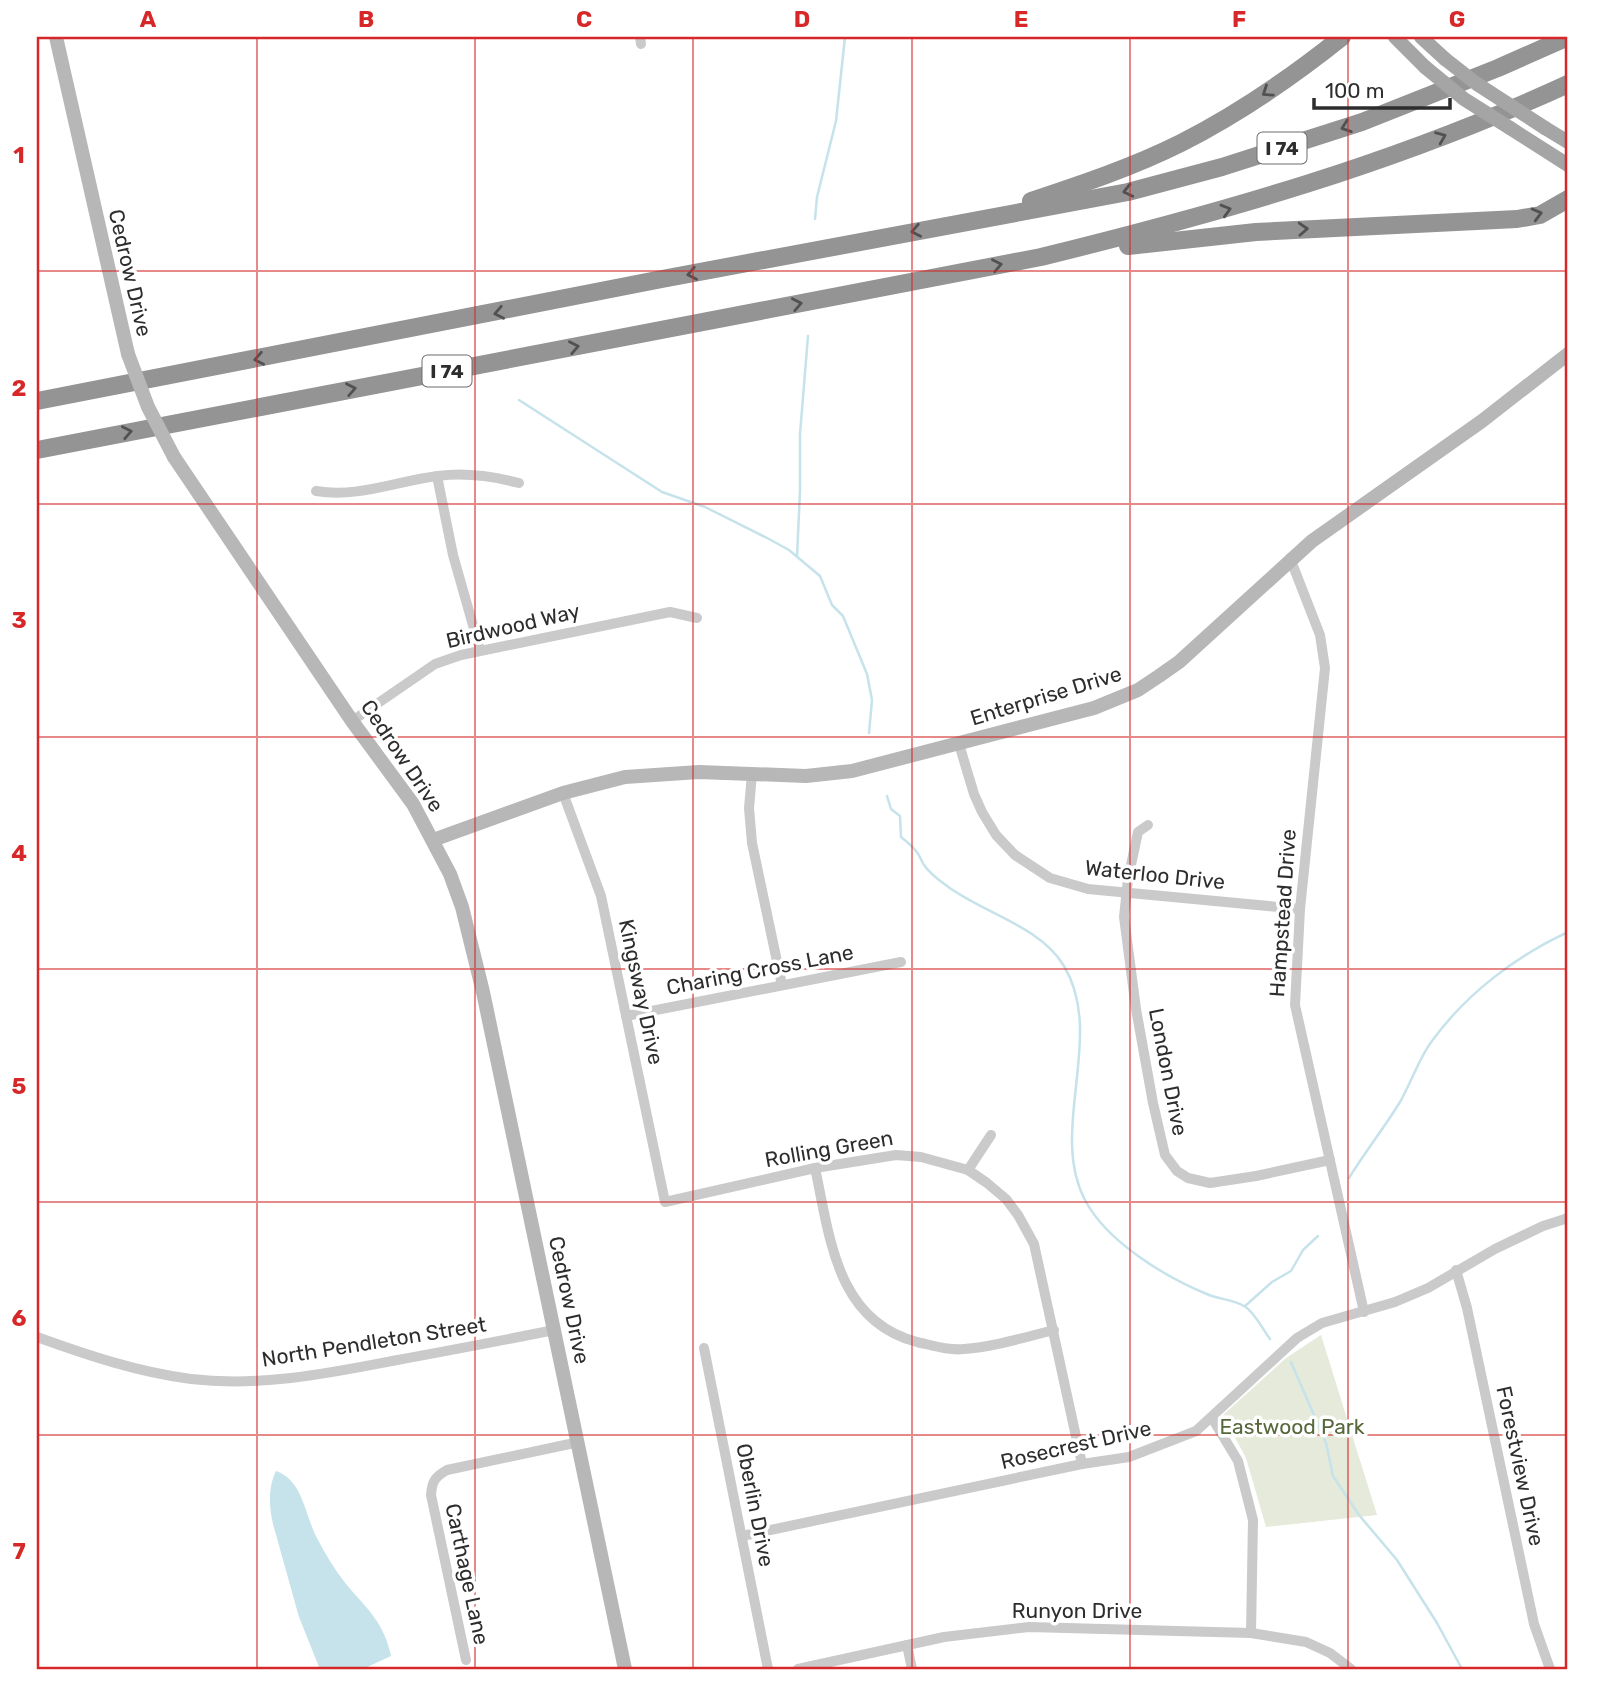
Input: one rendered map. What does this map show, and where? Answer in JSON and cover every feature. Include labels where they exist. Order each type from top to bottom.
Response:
[{"type":"highway","points":[[983,218],[1110,173],[1180,143],[1255,100],[1342,37]]},
{"type":"highway","name":"I 74","points":[[37,401],[1128,192],[1269,153],[1407,105],[1568,37]]},
{"type":"highway","name":"I 74","points":[[37,450],[1041,257],[1186,221],[1329,178],[1422,145],[1568,84]]},
{"type":"highway","points":[[1041,257],[1224,234],[1517,219],[1549,211],[1568,199]]},
{"type":"main road","points":[[1395,37],[1425,67],[1464,99],[1568,165]]},
{"type":"main road","points":[[1421,37],[1477,85],[1568,142]]},
{"type":"street","name":"Cedrow Drive","points":[[56,37],[128,354],[148,407],[174,457],[352,721],[413,804],[450,874],[471,939],[625,1669]]},
{"type":"street","name":"Enterprise Drive","points":[[433,840],[563,793],[606,782],[652,774],[806,776],[852,771],[1094,708],[1138,690],[1178,662],[1290,558],[1491,414],[1568,354]]},
{"type":"street","points":[[316,491],[351,494],[437,476],[481,475],[519,483]]},
{"type":"street","points":[[437,476],[453,555],[480,650]]},
{"type":"street","name":"Hampstead Drive","points":[[1290,558],[1320,635],[1325,668],[1300,909],[1295,1004],[1364,1312]]},
{"type":"street","name":"Birdwood Way","points":[[352,721],[435,664],[480,650],[670,612],[697,618]]},
{"type":"street","name":"Waterloo Drive","points":[[959,744],[982,812],[996,835],[1015,855],[1037,871],[1064,883],[1088,889],[1300,909]]},
{"type":"street","points":[[752,774],[749,808],[752,843],[782,985]]},
{"type":"street","name":"Kingsway Drive","points":[[563,793],[601,896],[665,1202]]},
{"type":"street","name":"London Drive","points":[[1148,825],[1138,832],[1124,916],[1136,1009],[1162,1148],[1170,1164],[1188,1178],[1210,1183],[1256,1177],[1329,1160]]},
{"type":"street","name":"Charing Cross Lane","points":[[626,1016],[901,962]]},
{"type":"street","points":[[968,1170],[991,1135]]},
{"type":"street","name":"Rolling Green","points":[[665,1202],[816,1168],[897,1155],[921,1157],[968,1170],[1006,1199],[1034,1244],[1082,1464]]},
{"type":"street","points":[[816,1168],[840,1274],[860,1307],[882,1326],[906,1339],[963,1350],[1054,1330]]},
{"type":"street","name":"Rosecrest Drive","points":[[742,1536],[1082,1464],[1129,1457],[1155,1448],[1196,1431],[1297,1338],[1322,1323],[1364,1312],[1428,1288],[1456,1270],[1543,1226],[1568,1218]]},
{"type":"street","name":"Forestview Drive","points":[[1456,1270],[1467,1308],[1534,1624],[1550,1669]]},
{"type":"street","name":"North Pendleton Street","points":[[37,1337],[102,1360],[150,1372],[192,1379],[242,1382],[309,1377],[554,1331]]},
{"type":"street","name":"Oberlin Drive","points":[[704,1348],[768,1669]]},
{"type":"street","points":[[1212,1418],[1238,1461],[1253,1520],[1251,1633]]},
{"type":"street","name":"Carthage Lane","points":[[466,1660],[431,1495],[432,1483],[436,1476],[447,1470],[579,1442]]},
{"type":"street","name":"Runyon Drive","points":[[798,1669],[944,1637],[1030,1627],[1251,1633],[1306,1642],[1330,1653],[1352,1669]]},
{"type":"street","points":[[907,1646],[912,1669]]},
{"type":"green space","name":"Eastwood Park","points":[[1321,1335],[1377,1515],[1266,1527],[1246,1458],[1223,1415],[1286,1358]]},
{"type":"water","points":[[276,1471],[292,1482],[298,1490],[323,1550],[342,1579],[379,1625],[391,1656],[363,1669],[319,1667],[299,1617],[273,1524],[270,1497]]},
{"type":"waterway","points":[[815,219],[817,197],[836,121],[845,37]]},
{"type":"waterway","points":[[797,557],[800,434],[808,336]]},
{"type":"waterway","points":[[519,400],[662,492],[705,507],[769,539],[789,550],[820,576],[832,605],[843,616],[867,674],[872,700],[869,733]]},
{"type":"waterway","points":[[887,796],[891,809],[900,816],[901,837],[911,845],[932,874],[961,896],[1041,940],[1064,966],[1075,993],[1080,1022],[1072,1144],[1075,1173],[1085,1200],[1095,1215],[1122,1244],[1156,1268],[1192,1287],[1248,1308],[1270,1339]]},
{"type":"waterway","points":[[1349,1178],[1400,1102],[1423,1055],[1445,1024],[1493,978],[1568,932]]},
{"type":"waterway","points":[[1245,1306],[1272,1282],[1291,1271],[1303,1250],[1318,1236]]},
{"type":"waterway","points":[[1291,1362],[1326,1443],[1333,1476],[1359,1515],[1397,1560],[1462,1669]]}]
